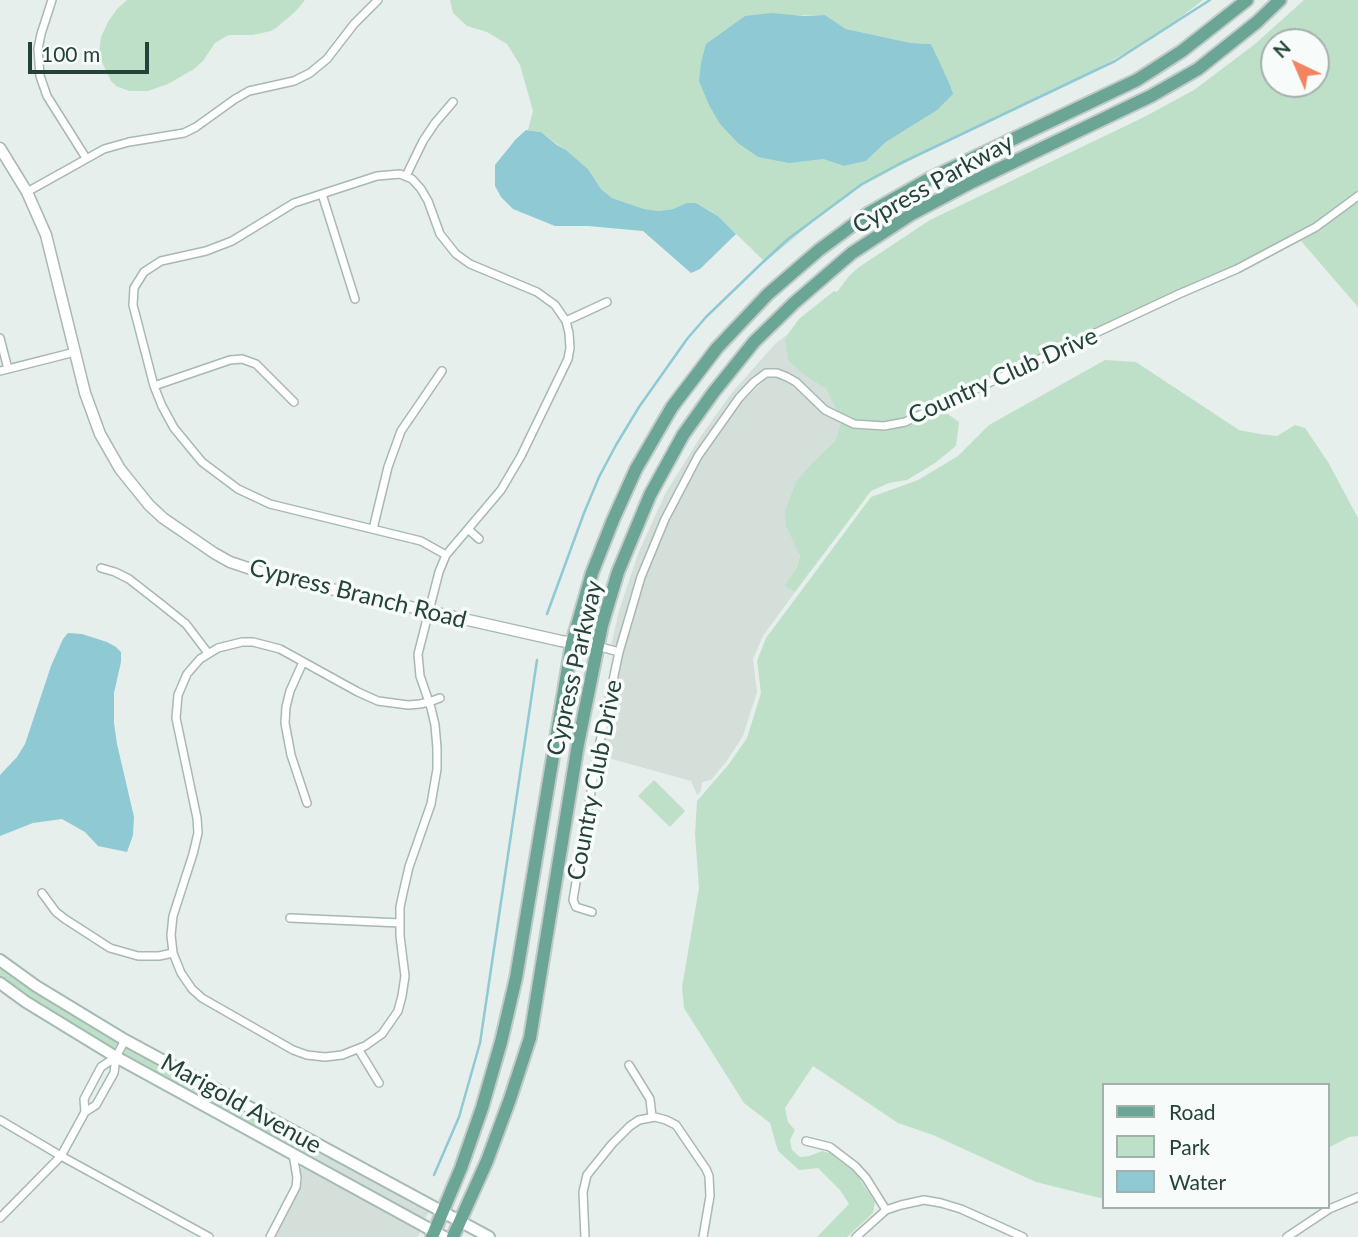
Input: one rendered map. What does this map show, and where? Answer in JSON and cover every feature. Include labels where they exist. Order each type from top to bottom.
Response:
[{"type":"main road","name":"Cypress Parkway","points":[[437,1235],[482,1108],[516,978],[572,643],[596,562],[612,520],[642,459],[672,407],[717,348],[768,294],[818,250],[869,213],[929,179],[1137,80],[1182,51],[1247,0]]},
{"type":"main road","name":"Cypress Parkway","points":[[453,1237],[487,1161],[530,1038],[578,744],[597,646],[618,572],[650,495],[683,435],[754,342],[852,253],[910,215],[972,182],[1151,96],[1198,69],[1280,0]]},
{"type":"main road","name":"Marigold Avenue","points":[[0,960],[36,986],[125,1040],[489,1237]]},
{"type":"main road","name":"Marigold Avenue","points":[[0,983],[116,1057],[437,1235]]},
{"type":"street","points":[[52,0],[38,50],[40,76],[47,96],[86,158]]},
{"type":"street","points":[[27,192],[112,146],[184,133],[249,91],[294,81],[310,73],[327,59],[354,24],[379,0]]},
{"type":"street","points":[[406,176],[423,141],[453,102]]},
{"type":"street","name":"Cypress Branch Road","points":[[0,148],[27,192],[46,235],[88,405],[106,447],[120,469],[156,512],[214,553],[252,570],[428,612],[597,646]]},
{"type":"street","points":[[440,698],[429,702],[398,705],[378,701],[272,646],[253,642],[229,644],[208,653],[187,674],[178,695],[177,731],[198,833],[173,916],[171,934],[176,963],[186,982],[202,998],[293,1050],[307,1055],[325,1057],[359,1050],[387,1028],[400,1004],[405,976],[400,907],[436,781],[437,748],[433,714],[429,702],[418,665],[428,612],[446,555],[501,490],[521,456],[565,365],[570,341],[566,321],[555,305],[543,295],[470,264],[456,254],[440,234],[425,195],[417,184],[406,176],[377,176],[288,206],[232,241],[206,251],[161,261],[144,272],[134,288],[133,305],[154,386],[168,418],[202,462],[227,482],[271,504],[421,541],[446,555]]},
{"type":"street","points":[[322,194],[355,299]]},
{"type":"street","name":"Country Club Drive","points":[[592,912],[576,907],[573,900],[595,764],[619,652],[641,577],[665,519],[698,456],[739,398],[754,382],[765,373],[777,373],[796,382],[825,410],[854,424],[884,426],[905,422],[1237,269],[1316,227],[1358,197]]},
{"type":"street","points":[[566,321],[607,302]]},
{"type":"street","points":[[0,338],[4,370],[75,352]]},
{"type":"street","points":[[154,386],[230,360],[242,359],[256,364],[294,402]]},
{"type":"street","points":[[373,529],[388,467],[401,431],[442,371]]},
{"type":"street","points":[[468,529],[479,539]]},
{"type":"street","points":[[101,568],[125,577],[161,604],[186,624],[208,653]]},
{"type":"street","points":[[597,646],[619,652]]},
{"type":"street","points":[[303,662],[290,691],[285,723],[291,755],[307,803]]},
{"type":"street","points":[[43,893],[60,915],[110,948],[138,956],[173,953]]},
{"type":"street","points":[[290,918],[400,923]]},
{"type":"street","points":[[0,1218],[61,1156],[85,1112],[96,1105],[114,1073],[116,1057],[125,1040]]},
{"type":"street","points":[[359,1050],[379,1083]]},
{"type":"street","points":[[85,1112],[84,1099],[101,1067],[116,1057]]},
{"type":"street","points":[[629,1065],[650,1099],[652,1117]]},
{"type":"street","points":[[585,1237],[583,1192],[587,1175],[630,1126],[639,1120],[652,1117],[676,1125],[706,1169],[710,1188],[703,1237]]},
{"type":"street","points":[[0,1120],[209,1237]]},
{"type":"street","points":[[806,1140],[830,1147],[855,1166],[886,1210]]},
{"type":"street","points":[[270,1237],[296,1187],[293,1154]]},
{"type":"street","points":[[1330,1209],[1358,1197]]},
{"type":"street","points":[[856,1237],[886,1210],[924,1200],[961,1209],[1023,1237]]},
{"type":"street","points":[[1287,1237],[1329,1209]]},
{"type":"shaded area","points":[[788,334],[785,338],[804,375],[826,389],[837,411],[827,406],[799,379],[774,368],[763,370],[735,395],[695,453],[661,517],[637,575],[616,647],[611,646],[619,611],[638,554],[665,494],[730,395],[775,344]]},
{"type":"shaded area","points":[[767,378],[776,378],[794,385],[822,413],[841,422],[835,441],[814,461],[795,542],[800,556],[797,567],[784,586],[795,592],[763,636],[753,659],[757,692],[743,736],[711,780],[702,782],[701,791],[697,795],[691,781],[601,756],[622,658],[645,579],[669,521],[702,459],[743,401]]},
{"type":"shaded area","points":[[313,1148],[429,1211],[424,1222],[308,1158]]},
{"type":"shaded area","points":[[303,1165],[421,1230],[418,1237],[275,1237],[300,1189],[300,1170]]},
{"type":"green space","points":[[127,0],[305,0],[271,31],[253,35],[229,35],[215,43],[194,69],[168,84],[148,91],[129,91],[111,81],[99,53],[101,37],[108,22]]},
{"type":"green space","points":[[450,0],[1203,0],[1155,37],[1061,88],[957,135],[860,187],[765,262],[718,216],[696,203],[659,211],[612,198],[601,189],[588,169],[566,150],[541,132],[528,130],[533,111],[520,65],[507,44],[487,32],[467,26],[453,13]],"holes":[[[825,15],[846,29],[911,43],[931,44],[938,62],[936,111],[886,142],[866,161],[844,166],[823,159],[734,26],[745,16]]]},
{"type":"green space","points":[[1304,0],[1358,0],[1358,191],[1313,224],[1232,267],[904,418],[883,422],[855,420],[837,411],[826,389],[804,375],[788,360],[785,338],[799,319],[834,291],[837,292],[859,267],[930,220],[1144,117],[1194,90],[1260,40],[1260,98],[1330,98],[1330,28],[1273,28]]},
{"type":"green space","points":[[1358,202],[1358,307],[1301,241]]},
{"type":"green space","points":[[1105,360],[1136,362],[1239,430],[1277,436],[1295,425],[1305,428],[1328,462],[1358,518],[1358,1136],[1349,1137],[1330,1147],[1330,1083],[1102,1083],[1102,1198],[1036,1182],[933,1135],[898,1123],[813,1066],[785,1108],[788,1122],[795,1130],[790,1140],[792,1150],[800,1157],[822,1151],[830,1153],[855,1172],[875,1202],[873,1213],[847,1237],[817,1237],[849,1204],[840,1190],[818,1168],[799,1170],[778,1151],[770,1123],[744,1103],[684,1008],[682,987],[699,888],[695,834],[697,801],[747,738],[761,693],[757,661],[766,638],[871,497],[918,480],[958,456],[989,425]]},
{"type":"green space","points":[[942,410],[959,422],[956,446],[907,480],[889,483],[871,491],[795,592],[784,586],[797,567],[800,556],[786,526],[785,511],[796,482],[835,441],[841,422],[855,429],[885,431],[908,426]]},
{"type":"green space","points":[[654,780],[685,811],[670,827],[638,796]]},
{"type":"green space","points":[[0,965],[119,1042],[114,1051],[0,978]]},
{"type":"green space","points":[[127,1046],[313,1148],[308,1158],[122,1055]]},
{"type":"water","points":[[771,13],[825,15],[846,29],[911,43],[931,44],[953,94],[936,111],[886,142],[866,161],[844,166],[823,159],[789,163],[758,157],[738,143],[720,124],[699,81],[706,44],[745,16]]},
{"type":"water","points":[[526,130],[541,132],[566,150],[588,169],[601,189],[612,198],[659,211],[696,203],[718,216],[736,234],[700,269],[691,273],[643,231],[555,226],[513,209],[495,186],[495,165]]},
{"type":"water","points":[[68,633],[82,634],[107,642],[121,652],[114,693],[114,723],[134,817],[133,835],[127,852],[98,846],[85,832],[62,819],[33,823],[0,836],[0,775],[25,744],[51,666]]},
{"type":"waterway","points":[[547,614],[599,477],[639,407],[687,339],[762,263],[788,239],[862,184],[1115,61],[1210,0]]},
{"type":"waterway","points":[[434,1175],[459,1117],[480,1043],[537,660]]}]
